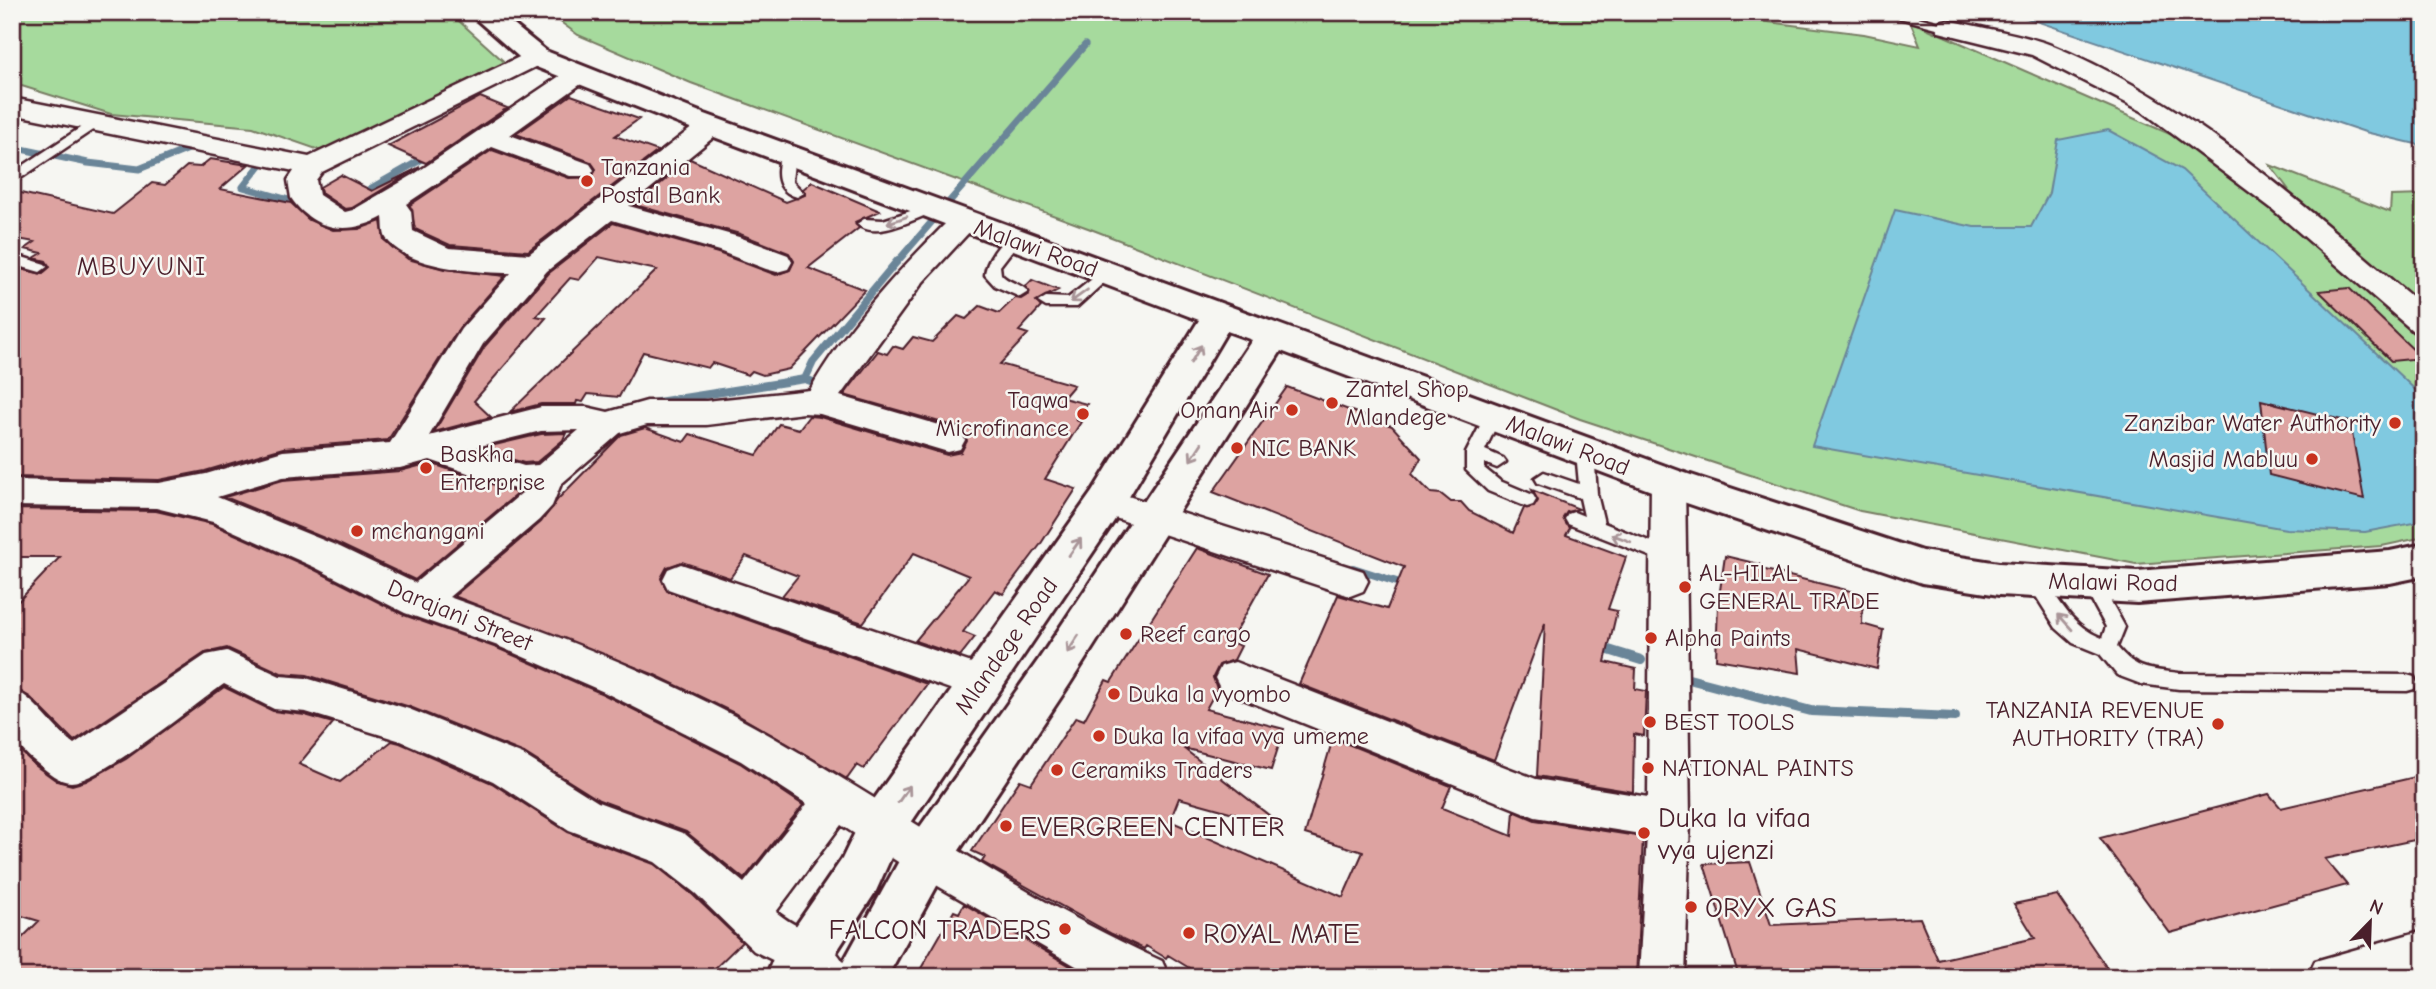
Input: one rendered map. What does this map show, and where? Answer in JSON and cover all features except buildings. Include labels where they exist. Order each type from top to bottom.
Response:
[{"type":"main road","name":"Malawi Road","points":[[481,12],[536,57],[711,126],[1585,452],[1922,568],[2036,582],[2137,587],[2390,567],[2424,560]]},
{"type":"main road","name":"Mlandege Road","points":[[808,969],[859,875],[881,827],[1106,502],[1220,314]]},
{"type":"main road","points":[[860,977],[927,857],[1054,672],[1274,334]]},
{"type":"main road","points":[[859,875],[905,897]]},
{"type":"street","points":[[1948,27],[2041,50],[2151,105],[2281,202],[2424,324]]},
{"type":"street","points":[[536,57],[312,166],[302,180],[313,204],[351,221],[385,204],[579,74]]},
{"type":"street","points":[[12,106],[312,166]]},
{"type":"street","points":[[400,455],[472,337],[536,264],[711,126]]},
{"type":"street","points":[[488,136],[580,170]]},
{"type":"street","points":[[385,204],[397,211],[399,235],[435,253],[480,262],[536,264]]},
{"type":"street","points":[[607,209],[729,244],[777,262]]},
{"type":"street","points":[[418,602],[527,510],[540,497],[547,478],[608,424],[647,413],[706,413],[804,401],[827,390],[912,275],[963,222]]},
{"type":"street","points":[[827,390],[948,440]]},
{"type":"street","points":[[156,495],[206,486],[284,464],[442,451],[503,424],[541,418],[594,419],[608,424]]},
{"type":"street","points":[[442,451],[524,479],[547,478]]},
{"type":"street","points":[[1662,977],[1669,819],[1668,482]]},
{"type":"street","name":"Darajani Street","points":[[12,493],[156,495],[221,510],[418,602],[511,635],[618,680],[755,748],[927,857],[1107,959],[1146,977]]},
{"type":"street","points":[[1106,502],[1350,581]]},
{"type":"street","points":[[681,579],[981,683]]},
{"type":"street","points":[[12,706],[40,742],[70,764],[82,761],[213,669],[227,667],[274,692],[306,695],[409,726],[508,768],[567,808],[679,853],[808,969]]},
{"type":"street","points":[[1235,678],[1535,798],[1669,819]]},
{"type":"street","points":[[746,916],[836,799]]},
{"type":"street","points":[[2331,977],[2424,952]]},
{"type":"lane","points":[[1883,12],[1948,27]]},
{"type":"lane","points":[[12,180],[95,122]]},
{"type":"lane","points":[[788,154],[782,178],[797,193]]},
{"type":"lane","points":[[864,224],[884,225],[929,209]]},
{"type":"lane","points":[[1013,240],[993,265],[993,275],[1000,283],[1020,292]]},
{"type":"lane","points":[[12,259],[40,267]]},
{"type":"lane","points":[[1046,302],[1072,303],[1105,273]]},
{"type":"lane","points":[[1493,416],[1475,453],[1475,470],[1481,478],[1527,500]]},
{"type":"lane","points":[[1585,452],[1588,494],[1596,528]]},
{"type":"lane","points":[[1475,453],[1497,462]]},
{"type":"lane","points":[[1544,478],[1588,494]]},
{"type":"lane","points":[[1574,519],[1668,556]]},
{"type":"lane","points":[[2036,582],[2063,623],[2080,637],[2107,648],[2124,669],[2141,676],[2179,681],[2407,683]]},
{"type":"lane","points":[[2092,585],[2116,627],[2107,648]]},
{"type":"green space","points":[[12,12],[449,12],[510,67],[325,152],[253,127],[111,114],[12,83]]},
{"type":"green space","points":[[547,12],[1687,12],[1864,34],[1920,46],[1910,21],[2209,151],[2289,190],[2270,165],[2390,212],[2391,196],[2424,195],[2424,537],[2382,546],[2136,564],[1860,511],[1580,419],[1088,228],[691,83],[578,35]]},
{"type":"water","points":[[2009,12],[2424,12],[2424,146],[2365,132]]},
{"type":"water","points":[[2108,130],[2182,170],[2424,398],[2424,521],[2365,532],[2286,529],[1812,446],[1895,210],[1974,227],[2031,227],[2049,193],[2058,140]]},
{"type":"waterway","points":[[897,262],[1085,45]]},
{"type":"waterway","points":[[12,147],[88,163],[139,169],[196,146]]},
{"type":"waterway","points":[[361,194],[431,154]]},
{"type":"waterway","points":[[261,158],[265,159],[243,187],[303,204]]},
{"type":"waterway","points":[[805,379],[813,362],[898,260]]},
{"type":"waterway","points":[[645,404],[805,379]]},
{"type":"waterway","points":[[805,379],[893,411]]},
{"type":"waterway","points":[[1353,568],[1406,585]]},
{"type":"waterway","points":[[1599,647],[1641,660]]},
{"type":"waterway","points":[[1685,678],[1811,711],[1955,717]]},
{"type":"place","name":"Tanzania Postal Bank","points":[[587,181]]},
{"type":"place","name":"Zantel Shop Mlandege","points":[[1332,403]]},
{"type":"place","name":"Oman Air","points":[[1292,410]]},
{"type":"place","name":"Taqwa Microfinance","points":[[1083,414]]},
{"type":"place","name":"Zanzibar Water Authority","points":[[2395,423]]},
{"type":"place","name":"NIC BANK","points":[[1237,448]]},
{"type":"place","name":"Masjid Mabluu","points":[[2312,459]]},
{"type":"place","name":"Baskha Enterprise","points":[[426,468]]},
{"type":"place","name":"mchangani","points":[[357,531]]},
{"type":"place","name":"AL-HILAL GENERAL TRADE","points":[[1685,587]]},
{"type":"place","name":"Reef cargo","points":[[1126,634]]},
{"type":"place","name":"Alpha Paints","points":[[1651,638]]},
{"type":"place","name":"Duka la vyombo","points":[[1114,694]]},
{"type":"place","name":"BEST TOOLS","points":[[1650,722]]},
{"type":"place","name":"TANZANIA REVENUE AUTHORITY (TRA)","points":[[2218,724]]},
{"type":"place","name":"Duka la vifaa vya umeme","points":[[1099,736]]},
{"type":"place","name":"NATIONAL PAINTS","points":[[1648,768]]},
{"type":"place","name":"Ceramiks Traders","points":[[1057,770]]},
{"type":"place","name":"EVERGREEN CENTER","points":[[1006,826]]},
{"type":"place","name":"Duka la vifaa vya ujenzi","points":[[1644,833]]},
{"type":"place","name":"ORYX GAS","points":[[1691,907]]},
{"type":"place","name":"FALCON TRADERS","points":[[1065,929]]},
{"type":"place","name":"ROYAL MATE","points":[[1189,933]]},
{"type":"district","name":"MBUYUNI","points":[[142,266]]}]
